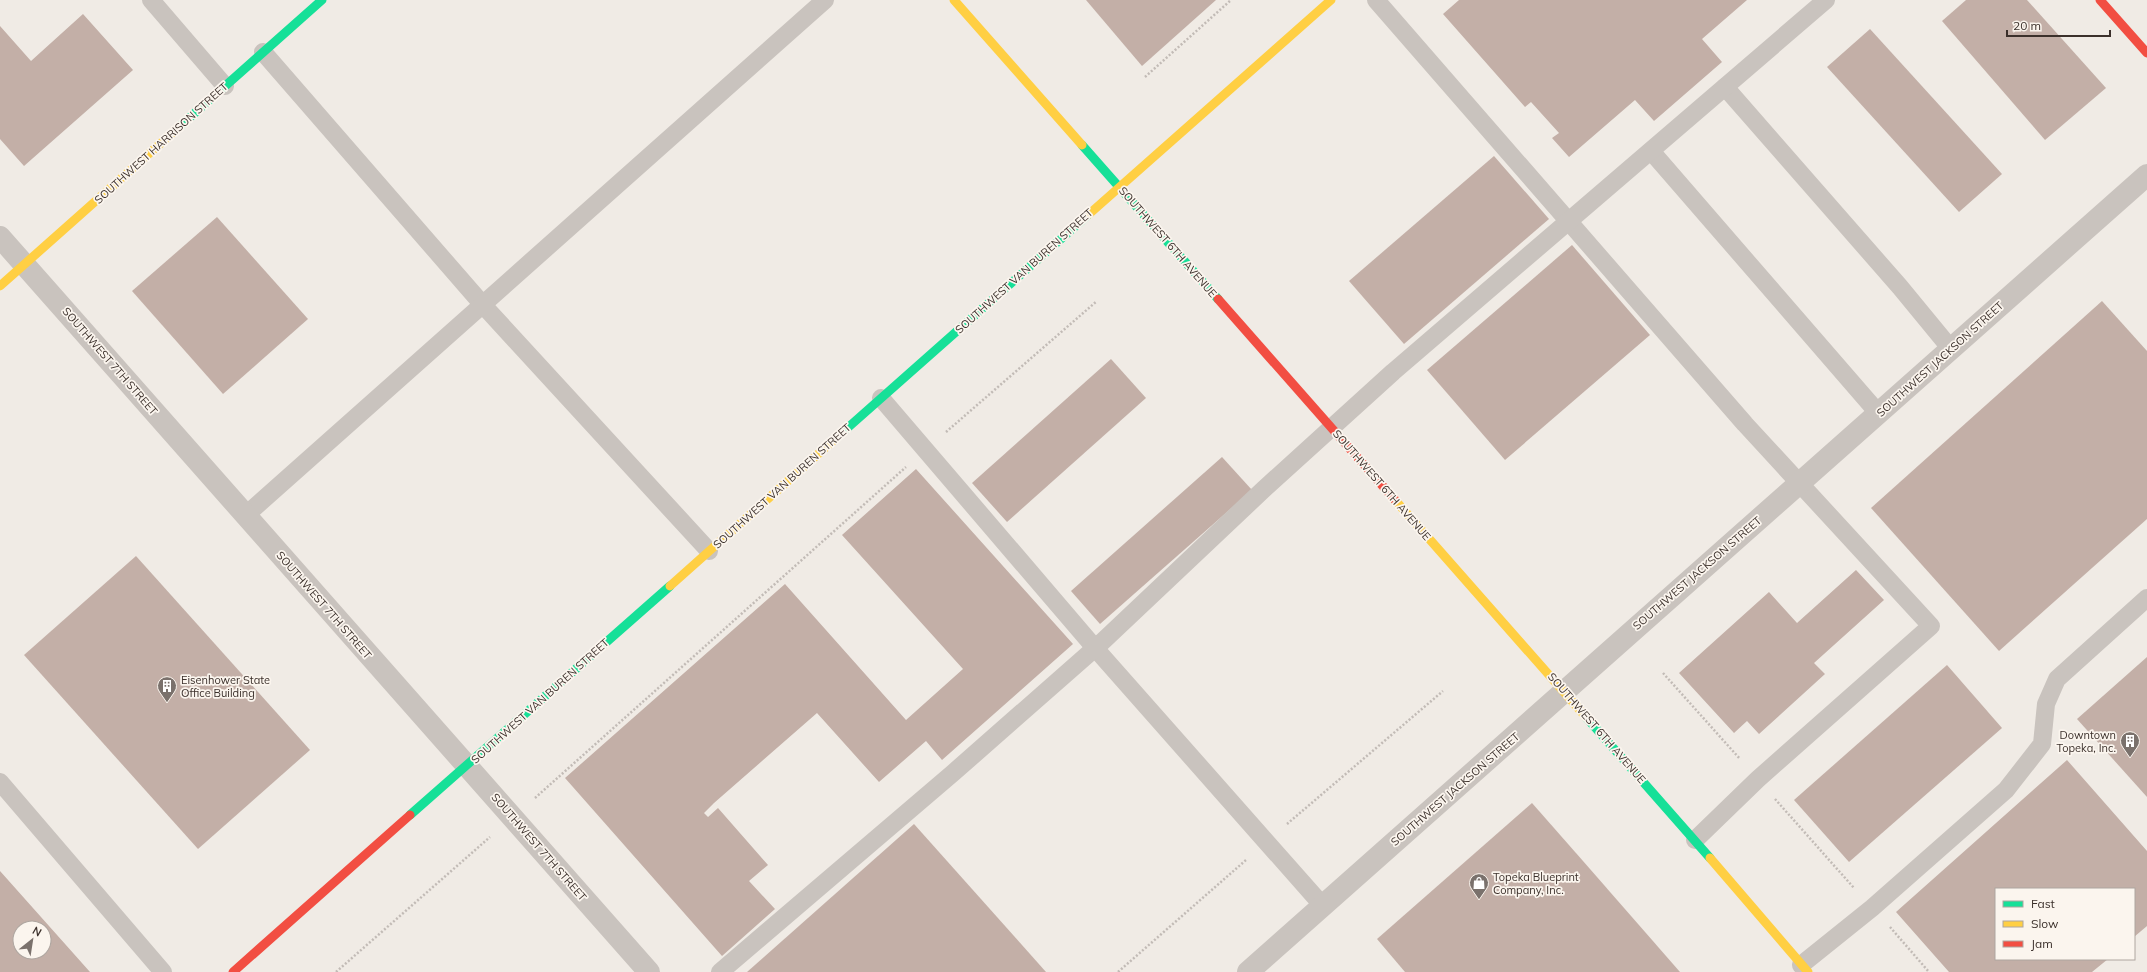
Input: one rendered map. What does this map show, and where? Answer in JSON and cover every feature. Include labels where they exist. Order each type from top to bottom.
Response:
[{"type":"main road","name":"SOUTHWEST HARRISON STREET","points":[[0,286],[322,0]]},
{"type":"main road","name":"SOUTHWEST 6TH AVENUE","points":[[954,0],[1695,840],[1804,968]]},
{"type":"main road","name":"SOUTHWEST VAN BUREN STREET","points":[[233,972],[1331,0]]},
{"type":"main road","points":[[2100,0],[2147,53]]},
{"type":"street","name":"SOUTHWEST JACKSON STREET","points":[[1248,972],[2147,175]]},
{"type":"street","name":"SOUTHWEST 7TH STREET","points":[[0,237],[649,972]]},
{"type":"lane","points":[[152,0],[225,86]]},
{"type":"lane","points":[[246,515],[825,0]]},
{"type":"lane","points":[[1376,0],[1745,424],[1931,626],[1758,779],[1695,840]]},
{"type":"lane","points":[[720,972],[953,773],[1095,648],[1331,427],[1826,0]]},
{"type":"lane","points":[[264,52],[483,305],[709,551]]},
{"type":"lane","points":[[1725,87],[1895,281],[1952,349]]},
{"type":"lane","points":[[1651,151],[1878,414]]},
{"type":"lane","points":[[881,398],[1095,648],[1322,906]]},
{"type":"lane","points":[[1804,968],[2006,790],[2042,744],[2046,704],[2057,679],[2147,598]]},
{"type":"lane","points":[[0,782],[163,972]]},
{"type":"path","points":[[1145,77],[1231,0]]},
{"type":"path","points":[[336,972],[924,450],[1097,301]]},
{"type":"path","points":[[1664,673],[1929,972]]},
{"type":"building","points":[[1086,0],[1216,0],[1142,66]]},
{"type":"building","points":[[1459,0],[1747,0],[1702,39],[1722,62],[1654,121],[1635,100],[1569,157],[1552,138],[1559,133],[1531,102],[1525,107],[1443,14]]},
{"type":"building","points":[[1966,0],[2027,0],[2106,88],[2045,140],[1942,21]]},
{"type":"building","points":[[83,14],[133,70],[24,166],[0,139],[0,26],[31,61]]},
{"type":"building","points":[[1870,29],[2002,174],[1959,212],[1827,67]]},
{"type":"building","points":[[1494,156],[1549,219],[1404,344],[1349,281]]},
{"type":"building","points":[[217,217],[308,319],[223,394],[132,291]]},
{"type":"building","points":[[1572,245],[1650,335],[1505,460],[1427,370]]},
{"type":"building","points":[[2102,301],[2147,351],[2147,519],[1999,651],[1871,508]]},
{"type":"building","points":[[1111,359],[1146,398],[1007,522],[972,483]]},
{"type":"building","points":[[1222,457],[1252,490],[1100,624],[1071,591]]},
{"type":"building","points":[[916,469],[1073,644],[942,760],[926,741],[879,782],[817,713],[714,803],[704,813],[708,817],[718,808],[768,865],[749,881],[775,909],[722,956],[565,778],[785,584],[906,720],[963,669],[842,535]]},
{"type":"building","name":"Eisenhower State Office Building","points":[[136,556],[310,750],[198,849],[24,655]]},
{"type":"building","points":[[1856,570],[1884,600],[1814,663],[1825,674],[1759,734],[1747,721],[1734,733],[1679,673],[1769,592],[1797,623]]},
{"type":"building","name":"Downtown Topeka, Inc.","points":[[2147,657],[2147,797],[2077,719]]},
{"type":"building","points":[[1947,665],[2002,728],[1849,862],[1794,800]]},
{"type":"building","points":[[2067,760],[2147,851],[2147,926],[2135,936],[2135,888],[1995,888],[1995,960],[2107,960],[2092,972],[1949,972],[1896,912]]},
{"type":"building","points":[[1532,803],[1680,972],[1405,972],[1377,939]]},
{"type":"building","points":[[914,824],[1046,972],[747,972]]},
{"type":"building","points":[[0,871],[44,920],[12,920],[12,960],[52,960],[52,929],[90,972],[0,972]]},
{"type":"traffic: fast","points":[[179,127],[322,0]]},
{"type":"traffic: fast","points":[[1082,145],[1218,299]]},
{"type":"traffic: fast","points":[[835,439],[1088,215]]},
{"type":"traffic: fast","points":[[410,815],[670,586]]},
{"type":"traffic: fast","points":[[1586,717],[1710,858]]},
{"type":"traffic: slow","points":[[954,0],[1082,145]]},
{"type":"traffic: slow","points":[[1088,215],[1331,0]]},
{"type":"traffic: slow","points":[[0,286],[179,127]]},
{"type":"traffic: slow","points":[[670,586],[835,439]]},
{"type":"traffic: slow","points":[[1395,500],[1586,717]]},
{"type":"traffic: slow","points":[[1710,858],[1808,972]]},
{"type":"traffic: jam","points":[[2100,0],[2147,53]]},
{"type":"traffic: jam","points":[[1218,299],[1395,500]]},
{"type":"traffic: jam","points":[[233,972],[410,815]]},
{"type":"place","name":"Eisenhower State Office Building","points":[[167,703]]},
{"type":"place","name":"Downtown Topeka, Inc.","points":[[2130,758]]},
{"type":"place","name":"Topeka Blueprint Company, Inc.","points":[[1479,900]]}]
